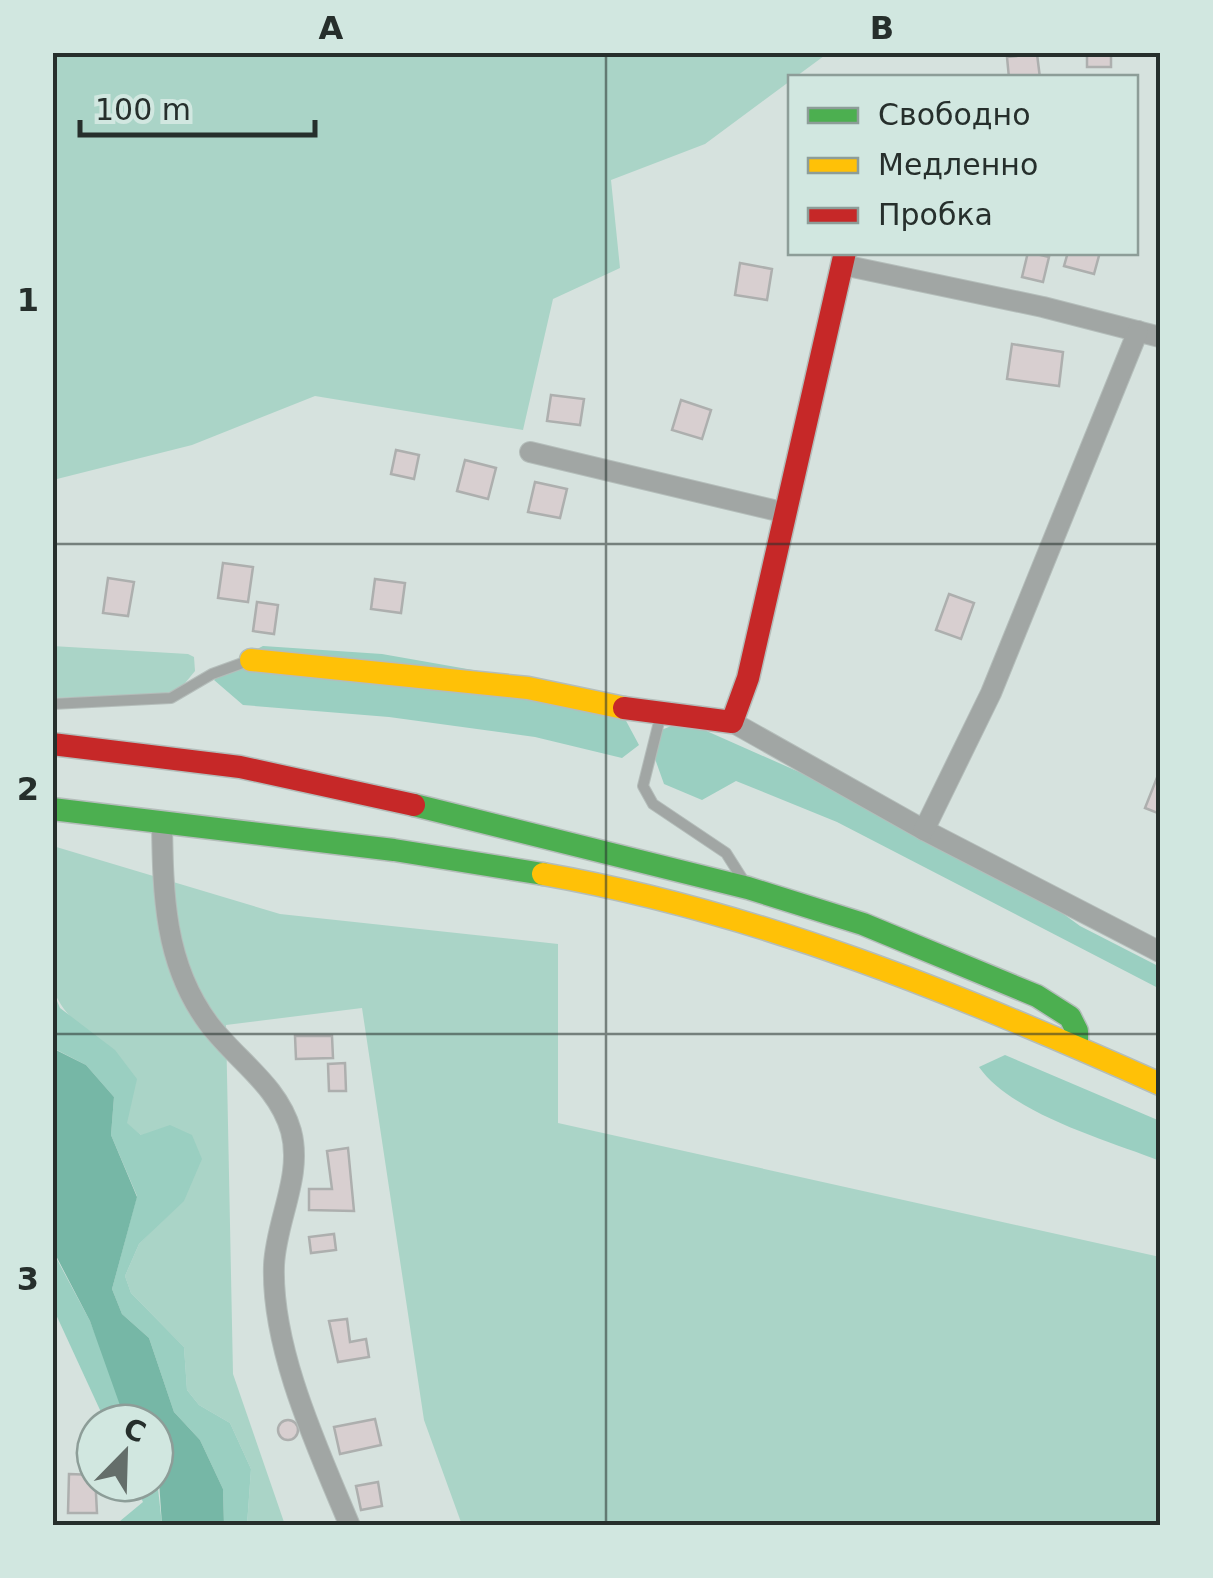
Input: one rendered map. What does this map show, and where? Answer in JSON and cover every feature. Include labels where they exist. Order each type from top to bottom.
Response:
[{"type":"main road","points":[[251,660],[528,688],[732,722],[748,678],[844,259]]},
{"type":"main road","points":[[52,744],[240,767],[402,802],[545,841],[748,888],[863,924],[1037,996],[1070,1017],[1077,1031],[1077,1046]]},
{"type":"main road","points":[[52,809],[450,859],[650,896],[806,943],[1077,1046],[1160,1084]]},
{"type":"street","points":[[844,259],[1160,337]]},
{"type":"street","points":[[924,830],[991,693],[1138,331]]},
{"type":"street","points":[[530,452],[786,514]]},
{"type":"street","points":[[732,722],[924,830],[1160,952]]},
{"type":"street","points":[[162,822],[162,899],[180,976],[210,1025],[282,1101],[292,1136],[292,1181],[274,1264],[278,1314],[310,1429],[350,1526]]},
{"type":"lane","points":[[52,704],[171,698],[212,674],[251,660]]},
{"type":"lane","points":[[662,712],[643,786],[653,804],[726,853],[748,888]]},
{"type":"shaded area","points":[[53,52],[828,52],[798,75],[788,75],[788,83],[705,144],[611,180],[620,268],[553,299],[523,430],[315,396],[192,445],[53,480]]},
{"type":"shaded area","points":[[52,646],[188,654],[194,657],[195,671],[181,688],[166,694],[53,698]]},
{"type":"shaded area","points":[[263,646],[382,654],[575,688],[624,717],[639,745],[622,758],[535,737],[389,717],[243,705],[214,680],[233,661]]},
{"type":"shaded area","points":[[684,721],[858,798],[1009,874],[1080,926],[1160,967],[1160,989],[837,822],[736,781],[702,800],[664,784],[654,756],[656,732]]},
{"type":"shaded area","points":[[53,846],[280,914],[558,944],[558,1123],[1160,1257],[1160,1525],[462,1525],[424,1420],[362,1008],[226,1025],[233,1374],[285,1525],[247,1525],[251,1469],[230,1423],[199,1405],[187,1390],[184,1347],[131,1293],[125,1276],[139,1244],[184,1200],[141,1135],[126,1123],[114,1050],[70,1017],[53,989]]},
{"type":"shaded area","points":[[52,989],[60,1008],[115,1050],[137,1079],[127,1123],[141,1135],[170,1125],[192,1135],[202,1159],[184,1201],[139,1244],[125,1276],[131,1293],[184,1347],[187,1390],[199,1405],[230,1423],[251,1469],[247,1525],[224,1525],[223,1489],[200,1440],[175,1413],[175,1403],[171,1403],[149,1338],[122,1314],[112,1289],[137,1196],[111,1135],[114,1097],[86,1065],[53,1048]]},
{"type":"shaded area","points":[[52,1048],[86,1065],[114,1097],[111,1135],[137,1197],[112,1289],[122,1314],[149,1338],[171,1403],[119,1403],[90,1321],[53,1250]]},
{"type":"shaded area","points":[[1005,1055],[1160,1121],[1160,1161],[1062,1124],[1014,1099],[979,1067]]},
{"type":"shaded area","points":[[52,1250],[90,1321],[122,1403],[97,1403],[53,1308]]},
{"type":"shaded area","points":[[175,1413],[200,1440],[223,1489],[224,1525],[162,1525],[160,1503],[175,1503]]},
{"type":"shaded area","points":[[142,1503],[160,1503],[162,1525],[114,1526]]},
{"type":"building","points":[[1087,52],[1111,52],[1111,67],[1087,67]]},
{"type":"building","points":[[1037,54],[1040,75],[1009,75],[1007,57]]},
{"type":"building","points":[[1027,255],[1049,257],[1043,282],[1022,277]]},
{"type":"building","points":[[1067,255],[1099,255],[1094,274],[1064,266]]},
{"type":"building","points":[[740,263],[772,269],[767,300],[735,295]]},
{"type":"building","points":[[1012,344],[1063,352],[1059,386],[1007,379]]},
{"type":"building","points":[[551,395],[584,399],[580,425],[547,421]]},
{"type":"building","points":[[681,400],[711,410],[702,439],[672,430]]},
{"type":"building","points":[[396,450],[419,455],[414,479],[391,474]]},
{"type":"building","points":[[465,460],[496,468],[488,499],[457,491]]},
{"type":"building","points":[[535,482],[567,489],[560,518],[528,512]]},
{"type":"building","points":[[223,563],[253,567],[248,602],[218,598]]},
{"type":"building","points":[[108,578],[134,582],[128,616],[103,613]]},
{"type":"building","points":[[375,579],[405,583],[401,613],[371,609]]},
{"type":"building","points":[[949,594],[974,603],[961,639],[936,630]]},
{"type":"building","points":[[257,602],[278,605],[274,634],[253,631]]},
{"type":"building","points":[[1160,770],[1160,814],[1145,808]]},
{"type":"building","points":[[295,1036],[332,1036],[333,1058],[296,1059]]},
{"type":"building","points":[[345,1063],[346,1091],[329,1091],[328,1064]]},
{"type":"building","points":[[348,1148],[354,1211],[309,1210],[309,1189],[332,1189],[327,1151]]},
{"type":"building","points":[[334,1234],[336,1250],[311,1253],[309,1237]]},
{"type":"building","points":[[347,1319],[350,1342],[366,1339],[369,1357],[338,1362],[329,1321]]},
{"type":"building","points":[[375,1419],[381,1445],[340,1454],[334,1427]]},
{"type":"building","points":[[284,1420],[292,1420],[298,1430],[292,1440],[284,1440],[278,1434],[278,1426]]},
{"type":"building","points":[[69,1474],[75,1474],[75,1503],[96,1503],[97,1513],[68,1513]]},
{"type":"building","points":[[378,1482],[382,1506],[361,1510],[356,1486]]},
{"type":"traffic: fast","points":[[414,805],[748,888],[863,924],[1037,996],[1070,1017],[1077,1031],[1077,1046]]},
{"type":"traffic: fast","points":[[52,809],[394,850],[543,874]]},
{"type":"traffic: slow","points":[[251,660],[528,688],[624,708]]},
{"type":"traffic: slow","points":[[543,874],[703,910],[858,960],[1010,1019],[1160,1084]]},
{"type":"traffic: jam","points":[[624,708],[732,722],[748,678],[844,255]]},
{"type":"traffic: jam","points":[[52,744],[240,767],[414,805]]}]
